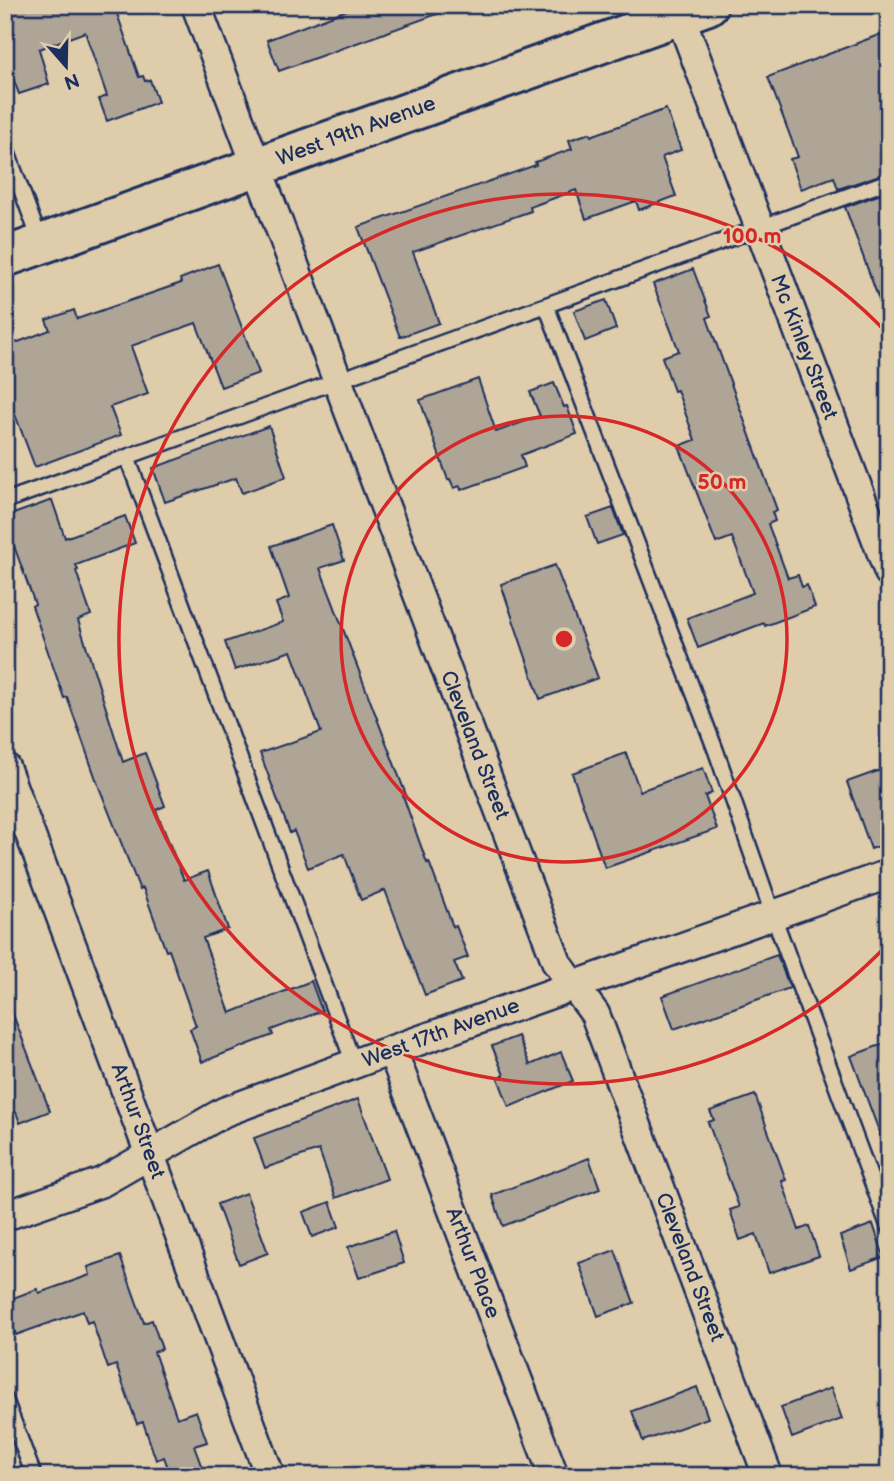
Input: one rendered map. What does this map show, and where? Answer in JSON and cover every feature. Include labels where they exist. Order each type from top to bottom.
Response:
[{"type":"street","name":"Cleveland Street","points":[[196,5],[557,963],[595,1014],[768,1476]]},
{"type":"street","name":"West 19th Avenue","points":[[5,257],[688,9]]},
{"type":"street","name":"Mc Kinley Street","points":[[688,9],[760,228],[889,572]]},
{"type":"street","name":"Arthur Street","points":[[5,767],[270,1476]]},
{"type":"street","name":"West 17th Avenue","points":[[5,1216],[102,1182],[225,1112],[354,1063],[889,874]]},
{"type":"street","name":"Arthur Place","points":[[392,1050],[554,1476]]},
{"type":"lane","points":[[5,146],[41,244]]},
{"type":"lane","points":[[5,501],[889,181]]},
{"type":"lane","points":[[546,305],[716,751],[773,915],[889,1228]]},
{"type":"lane","points":[[127,457],[354,1063]]},
{"type":"lane","points":[[5,1399],[34,1476]]},
{"type":"building","points":[[5,5],[114,5],[139,77],[143,76],[145,81],[150,80],[158,102],[107,121],[99,99],[107,96],[85,32],[39,49],[49,84],[19,94],[5,57]]},
{"type":"building","points":[[360,5],[453,5],[454,8],[279,71],[267,40]]},
{"type":"building","points":[[889,31],[889,172],[838,189],[834,177],[801,189],[790,159],[798,157],[768,77]]},
{"type":"building","points":[[666,109],[681,150],[662,157],[676,196],[639,210],[636,201],[586,219],[576,190],[530,207],[531,211],[413,252],[439,323],[400,337],[358,227],[536,165],[535,162],[572,149],[569,140],[590,133],[591,136]]},
{"type":"building","points":[[889,191],[889,318],[886,319],[845,207]]},
{"type":"building","points":[[218,264],[259,373],[221,387],[196,323],[131,346],[148,394],[110,407],[121,435],[35,467],[13,409],[5,412],[5,347],[50,330],[46,320],[74,310],[77,319],[181,283],[180,279]]},
{"type":"building","points":[[693,269],[711,316],[707,318],[777,510],[772,512],[775,521],[768,524],[788,578],[798,575],[802,587],[807,585],[815,607],[698,648],[687,618],[753,593],[732,537],[716,543],[679,446],[695,440],[662,357],[679,351],[653,284]]},
{"type":"building","points":[[606,300],[616,329],[585,341],[574,311]]},
{"type":"building","points":[[478,379],[496,432],[540,416],[530,392],[554,383],[564,407],[567,406],[577,434],[521,455],[525,467],[461,490],[460,486],[454,488],[450,479],[448,480],[420,400]]},
{"type":"building","points":[[269,426],[286,477],[242,493],[236,478],[165,502],[153,468]]},
{"type":"building","points":[[52,500],[65,538],[125,516],[135,543],[76,565],[91,615],[78,620],[123,762],[145,753],[165,806],[156,810],[184,880],[208,871],[228,929],[203,938],[230,1013],[311,981],[322,1011],[271,1030],[273,1035],[202,1062],[190,1029],[196,1026],[169,950],[166,951],[143,888],[140,890],[67,697],[64,698],[32,606],[35,604],[5,521],[5,517]]},
{"type":"building","points":[[613,508],[623,535],[597,544],[587,517]]},
{"type":"building","points":[[332,525],[344,560],[320,568],[406,795],[403,796],[427,863],[429,862],[453,927],[456,926],[468,957],[454,962],[462,981],[425,995],[385,890],[361,900],[344,854],[308,868],[294,831],[290,833],[260,753],[321,732],[291,651],[235,670],[225,642],[283,622],[276,603],[289,598],[271,546]]},
{"type":"building","points":[[555,565],[598,678],[540,699],[501,584]]},
{"type":"building","points":[[626,753],[640,791],[703,768],[712,793],[705,796],[717,829],[605,868],[572,773]]},
{"type":"building","points":[[889,767],[889,843],[871,849],[847,782]]},
{"type":"building","points":[[777,955],[790,988],[674,1029],[662,996]]},
{"type":"building","points":[[5,999],[50,1111],[20,1123],[16,1112],[5,1116]]},
{"type":"building","points":[[518,1036],[530,1065],[561,1052],[573,1081],[509,1107],[498,1078],[504,1075],[492,1046]]},
{"type":"building","points":[[883,1044],[889,1059],[889,1150],[886,1150],[851,1056]]},
{"type":"building","points":[[755,1095],[786,1180],[782,1181],[799,1230],[809,1226],[819,1256],[769,1273],[756,1234],[740,1240],[730,1210],[739,1207],[708,1122],[714,1120],[710,1111]]},
{"type":"building","points":[[358,1099],[387,1179],[336,1198],[319,1150],[265,1168],[254,1138]]},
{"type":"building","points":[[589,1158],[600,1189],[503,1226],[492,1195]]},
{"type":"building","points":[[246,1193],[268,1253],[239,1264],[217,1204]]},
{"type":"building","points":[[330,1202],[339,1227],[312,1237],[303,1212]]},
{"type":"building","points":[[873,1224],[884,1257],[851,1269],[840,1236]]},
{"type":"building","points":[[394,1231],[404,1263],[359,1278],[348,1247]]},
{"type":"building","points":[[615,1250],[634,1303],[598,1316],[579,1263]]},
{"type":"building","points":[[120,1256],[144,1323],[152,1320],[162,1349],[154,1352],[177,1418],[196,1411],[207,1442],[194,1446],[205,1476],[171,1476],[164,1457],[156,1460],[143,1422],[137,1424],[116,1365],[108,1368],[92,1321],[87,1323],[83,1311],[16,1335],[5,1301],[37,1289],[39,1293],[90,1275],[88,1267]]},
{"type":"building","points":[[697,1387],[708,1418],[643,1441],[632,1411]]},
{"type":"building","points":[[831,1388],[842,1419],[792,1438],[781,1407]]}]
